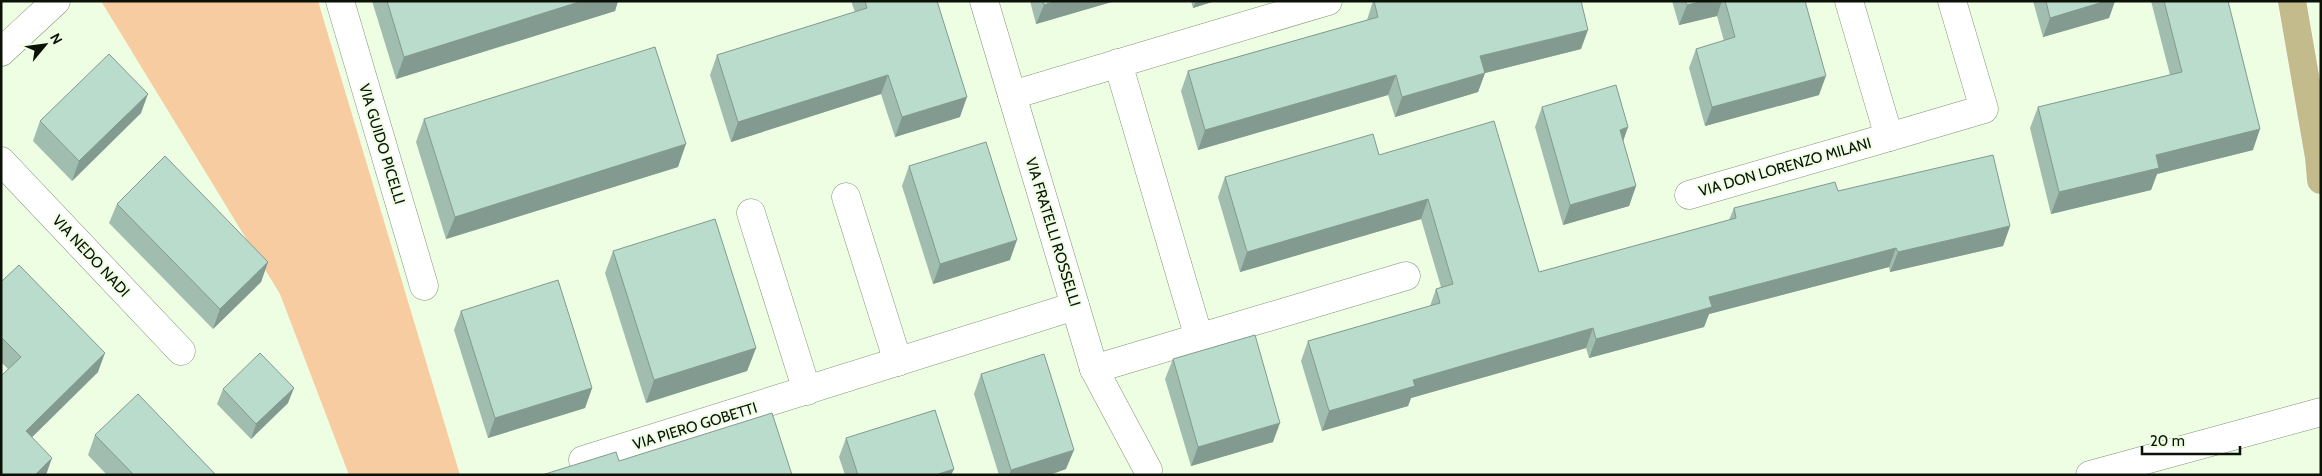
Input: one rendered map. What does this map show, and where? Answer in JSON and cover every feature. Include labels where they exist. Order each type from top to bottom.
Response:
[{"type":"main road","points":[[2292,1],[2316,105],[2321,180]]},
{"type":"street","points":[[1,52],[56,1]]},
{"type":"street","name":"VIA GUIDO PICELLI","points":[[340,1],[424,286]]},
{"type":"street","name":"VIA FRATELLI ROSSELLI","points":[[984,1],[1094,369],[1148,470]]},
{"type":"street","points":[[1012,95],[1328,1]]},
{"type":"street","name":"VIA DON LORENZO MILANI","points":[[1689,195],[1889,137],[1850,1]]},
{"type":"street","points":[[1889,137],[1984,110],[1952,1]]},
{"type":"street","points":[[1118,63],[1199,338]]},
{"type":"street","name":"VIA NEDO NADI","points":[[1,161],[182,351]]},
{"type":"street","points":[[846,197],[898,362]]},
{"type":"street","points":[[751,213],[807,391]]},
{"type":"street","points":[[1094,369],[1406,276]]},
{"type":"street","name":"VIA PIERO GOBETTI","points":[[583,460],[1075,306]]},
{"type":"street","points":[[2090,475],[2321,412]]},
{"type":"shaded area","points":[[101,1],[318,1],[460,475],[349,475],[280,294]]},
{"type":"building","points":[[387,1],[582,1],[404,57]]},
{"type":"building","points":[[865,1],[937,1],[967,97],[902,117],[888,75],[738,122],[717,55],[867,8]]},
{"type":"building","points":[[1043,1],[1055,1],[1044,5]]},
{"type":"building","points":[[1374,1],[1581,1],[1588,30],[1480,56],[1485,73],[1402,97],[1396,75],[1205,130],[1188,71],[1378,17]]},
{"type":"building","points":[[1685,1],[1703,1],[1687,5]]},
{"type":"building","points":[[1725,1],[1805,1],[1826,76],[1712,107],[1696,49],[1735,37]]},
{"type":"building","points":[[2046,1],[2106,1],[2050,18]]},
{"type":"building","points":[[2164,1],[2228,1],[2260,129],[2156,155],[2159,168],[2059,192],[2038,107],[2182,72]]},
{"type":"building","points":[[655,47],[686,144],[455,217],[424,119]]},
{"type":"building","points":[[109,54],[148,94],[79,161],[40,121]]},
{"type":"building","points":[[1616,85],[1628,127],[1620,130],[1636,186],[1570,205],[1542,107]]},
{"type":"building","points":[[1494,121],[1539,272],[1736,218],[1734,208],[1835,182],[1838,191],[1993,155],[2010,226],[1898,252],[1896,248],[1709,297],[1712,307],[1596,339],[1593,328],[1413,380],[1415,386],[1329,411],[1308,341],[1440,303],[1436,289],[1453,284],[1428,199],[1247,252],[1225,177],[1373,134],[1379,155]]},
{"type":"building","points":[[986,142],[1017,240],[940,264],[909,166]]},
{"type":"building","points":[[165,156],[268,262],[220,309],[117,204]]},
{"type":"building","points":[[715,219],[756,348],[654,380],[613,251]]},
{"type":"building","points":[[19,265],[105,353],[26,431],[52,458],[35,475],[1,475],[1,376],[21,357],[1,337],[1,282]]},
{"type":"building","points":[[558,280],[592,388],[495,418],[461,311]]},
{"type":"building","points":[[1255,335],[1280,423],[1198,447],[1173,359]]},
{"type":"building","points":[[260,353],[294,388],[256,424],[223,389]]},
{"type":"building","points":[[1044,354],[1074,450],[1011,470],[981,374]]},
{"type":"building","points":[[138,394],[216,475],[134,475],[95,435]]},
{"type":"building","points":[[935,410],[954,469],[935,475],[858,475],[846,438]]},
{"type":"building","points":[[772,413],[792,475],[542,475],[616,452],[619,461]]}]
